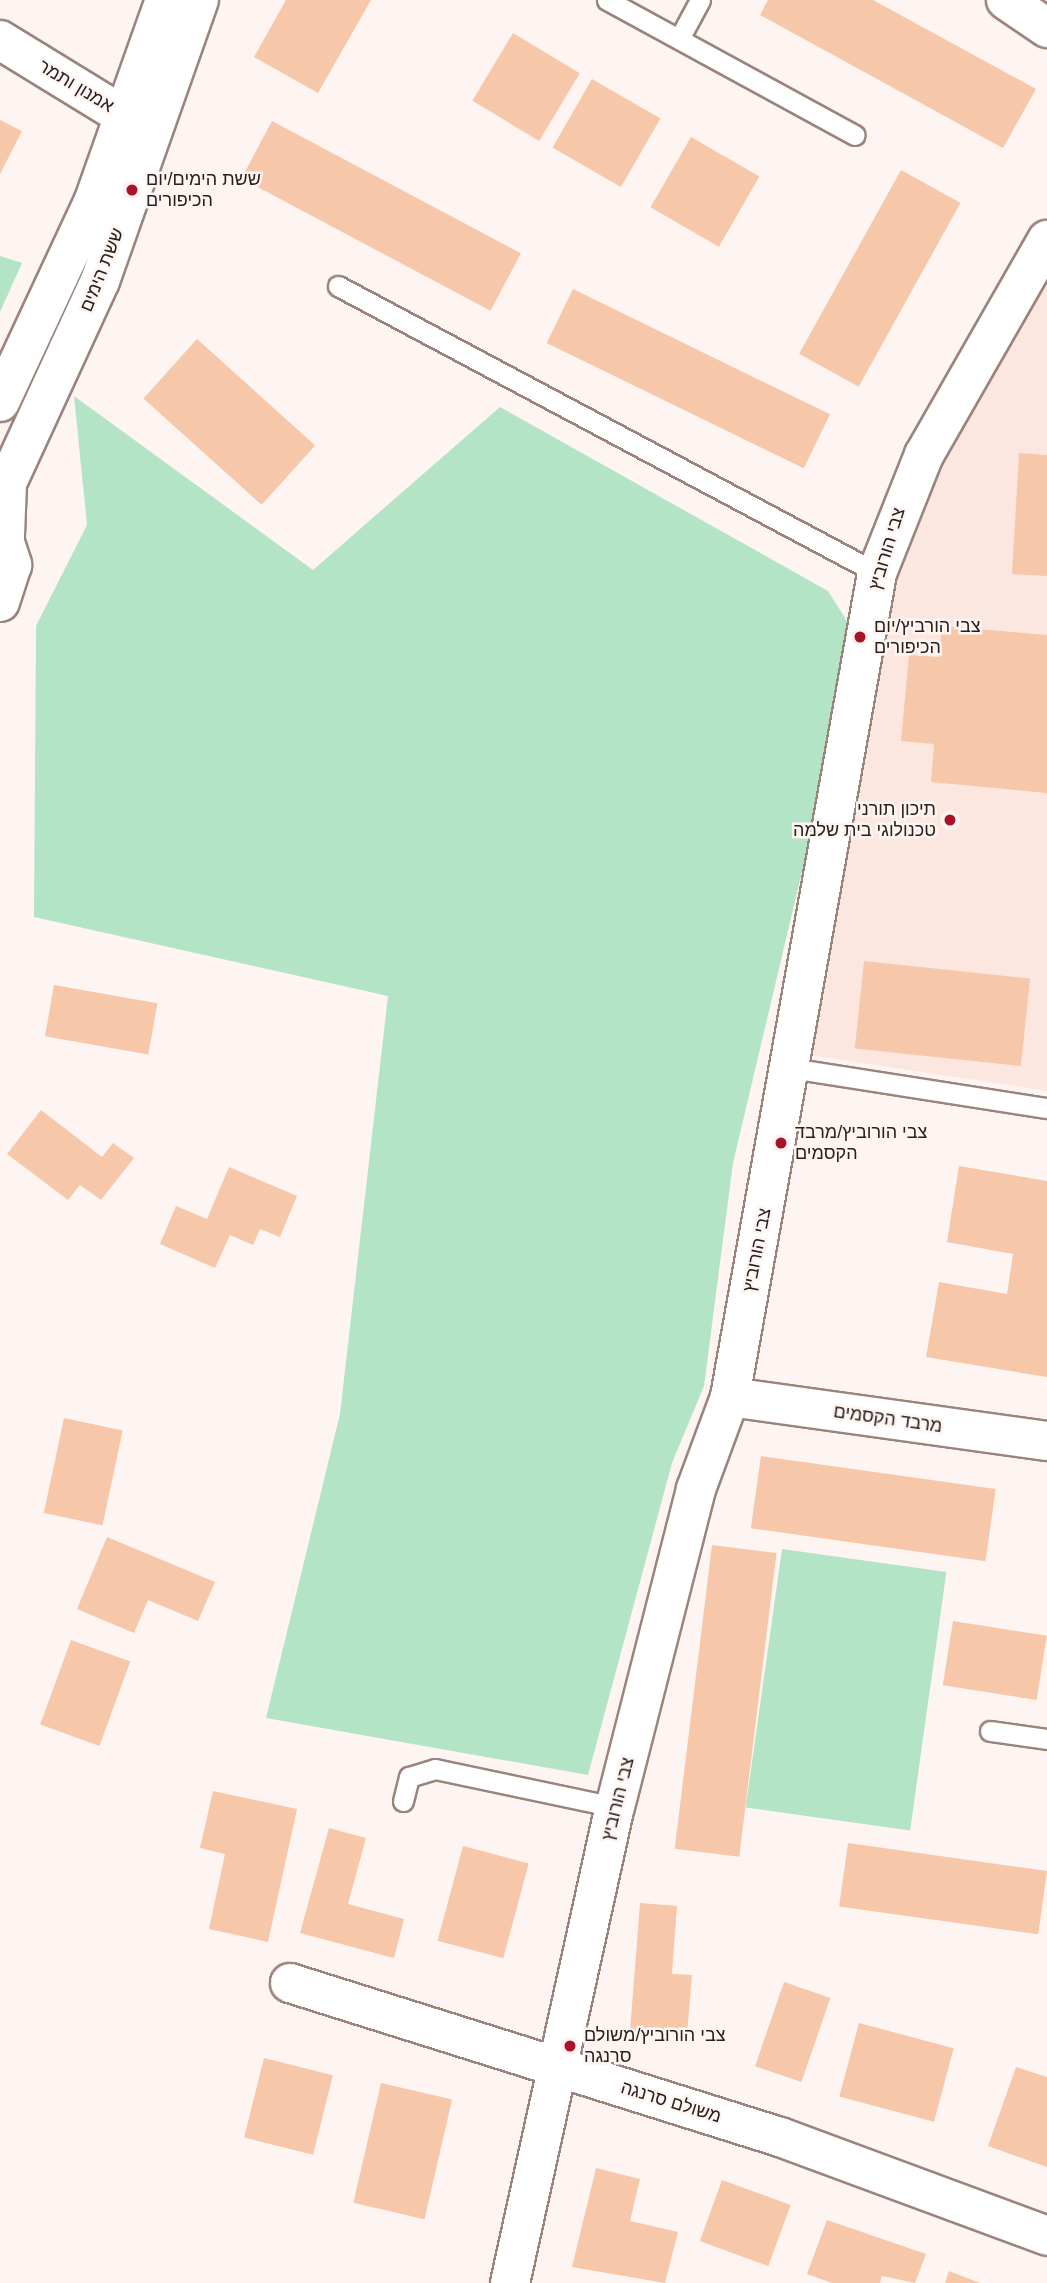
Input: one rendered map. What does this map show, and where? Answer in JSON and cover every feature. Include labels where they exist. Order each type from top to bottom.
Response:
[{"type":"street","name":"ששת הימים","points":[[0,602],[11,575],[2,531],[7,483],[100,281],[165,0]]},
{"type":"street","name":"ששת הימים","points":[[0,402],[93,202],[138,125],[199,0]]},
{"type":"street","points":[[1006,0],[1047,28]]},
{"type":"street","name":"אמנון ותמר","points":[[0,40],[138,125]]},
{"type":"street","name":"צבי הורוביץ","points":[[510,2283],[615,1807],[696,1489],[730,1397],[791,1068],[877,573],[924,455],[1047,240]]},
{"type":"street","name":"מרבד הקסמים","points":[[730,1397],[1047,1441]]},
{"type":"street","name":"משולם סרנגה","points":[[290,1983],[780,2137],[1047,2236]]},
{"type":"lane","points":[[607,0],[855,135]]},
{"type":"lane","points":[[679,39],[700,0]]},
{"type":"lane","points":[[338,286],[877,573]]},
{"type":"lane","points":[[791,1068],[1047,1108]]},
{"type":"lane","points":[[990,1731],[1047,1739]]},
{"type":"lane","points":[[403,1801],[409,1777],[435,1769],[615,1807]]},
{"type":"shaded area","name":"תיכון תורני טכנולוגי בית שלמה","points":[[1047,279],[1047,1091],[810,1055],[896,585],[914,521],[939,456]]},
{"type":"green space","points":[[0,256],[22,263],[0,312]]},
{"type":"green space","points":[[74,396],[313,570],[500,407],[828,591],[852,629],[848,677],[733,1163],[704,1386],[672,1463],[588,1775],[266,1718],[340,1414],[388,996],[34,917],[36,626],[87,525]]},
{"type":"green space","points":[[782,1549],[946,1572],[910,1831],[746,1807]]},
{"type":"building","points":[[286,0],[371,0],[318,93],[254,57]]},
{"type":"building","points":[[768,0],[873,0],[1036,89],[1003,148],[760,15]]},
{"type":"building","points":[[513,33],[580,73],[539,141],[472,101]]},
{"type":"building","points":[[592,79],[660,118],[621,187],[552,147]]},
{"type":"building","points":[[0,120],[22,131],[0,174]]},
{"type":"building","points":[[272,121],[521,253],[490,311],[241,178]]},
{"type":"building","points":[[691,137],[759,176],[719,247],[650,207]]},
{"type":"building","points":[[901,170],[960,203],[859,387],[799,354]]},
{"type":"building","points":[[573,289],[830,414],[804,468],[547,343]]},
{"type":"building","points":[[197,339],[315,445],[262,505],[143,398]]},
{"type":"building","points":[[1019,453],[1047,455],[1047,576],[1012,574]]},
{"type":"building","points":[[942,626],[1047,635],[1047,793],[931,782],[934,744],[901,741],[909,655],[939,657]]},
{"type":"building","points":[[864,961],[1030,978],[1021,1066],[855,1049]]},
{"type":"building","points":[[54,985],[157,1003],[148,1054],[45,1036]]},
{"type":"building","points":[[41,1110],[102,1157],[113,1143],[134,1158],[101,1200],[80,1185],[68,1200],[7,1154]]},
{"type":"building","points":[[959,1166],[1047,1181],[1047,1377],[926,1357],[939,1282],[1007,1294],[1013,1254],[947,1242]]},
{"type":"building","points":[[229,1167],[297,1196],[280,1237],[260,1229],[253,1245],[230,1235],[215,1268],[160,1244],[176,1206],[207,1219]]},
{"type":"building","points":[[64,1418],[123,1430],[103,1525],[44,1513]]},
{"type":"building","points":[[761,1456],[996,1489],[986,1561],[751,1528]]},
{"type":"building","points":[[107,1537],[215,1582],[198,1621],[148,1600],[134,1633],[77,1609]]},
{"type":"building","points":[[712,1545],[777,1553],[739,1857],[675,1849]]},
{"type":"building","points":[[953,1621],[1047,1636],[1037,1700],[943,1685]]},
{"type":"building","points":[[71,1640],[130,1662],[99,1746],[40,1725]]},
{"type":"building","points":[[213,1791],[297,1809],[268,1942],[209,1929],[225,1854],[200,1848]]},
{"type":"building","points":[[329,1828],[366,1838],[348,1904],[404,1919],[394,1958],[300,1933]]},
{"type":"building","points":[[848,1843],[1047,1871],[1038,1934],[839,1906]]},
{"type":"building","points":[[463,1846],[529,1864],[503,1958],[438,1941]]},
{"type":"building","points":[[640,1903],[677,1906],[672,1974],[692,1975],[687,2035],[630,2031]]},
{"type":"building","points":[[784,1982],[830,1998],[801,2082],[755,2066]]},
{"type":"building","points":[[859,2023],[954,2048],[934,2122],[839,2096]]},
{"type":"building","points":[[264,2058],[333,2075],[313,2155],[244,2138]]},
{"type":"building","points":[[1016,2067],[1047,2077],[1047,2167],[988,2146]]},
{"type":"building","points":[[381,2083],[452,2099],[424,2219],[353,2203]]},
{"type":"building","points":[[596,2168],[640,2179],[630,2221],[678,2232],[665,2283],[572,2267]]},
{"type":"building","points":[[722,2180],[791,2205],[768,2266],[700,2241]]},
{"type":"building","points":[[827,2220],[926,2254],[915,2283],[882,2276],[880,2283],[832,2283],[807,2274]]},
{"type":"building","points":[[949,2271],[980,2283],[945,2283]]},
{"type":"place","name":"ששת הימים/יום הכיפורים","points":[[132,190]]},
{"type":"place","name":"צבי הורביץ/יום הכיפורים","points":[[860,637]]},
{"type":"place","name":"תיכון תורני טכנולוגי בית שלמה","points":[[950,820]]},
{"type":"place","name":"צבי הורוביץ/מרבד הקסמים","points":[[781,1143]]},
{"type":"place","name":"צבי הורוביץ/משולם סרנגה","points":[[570,2046]]}]
